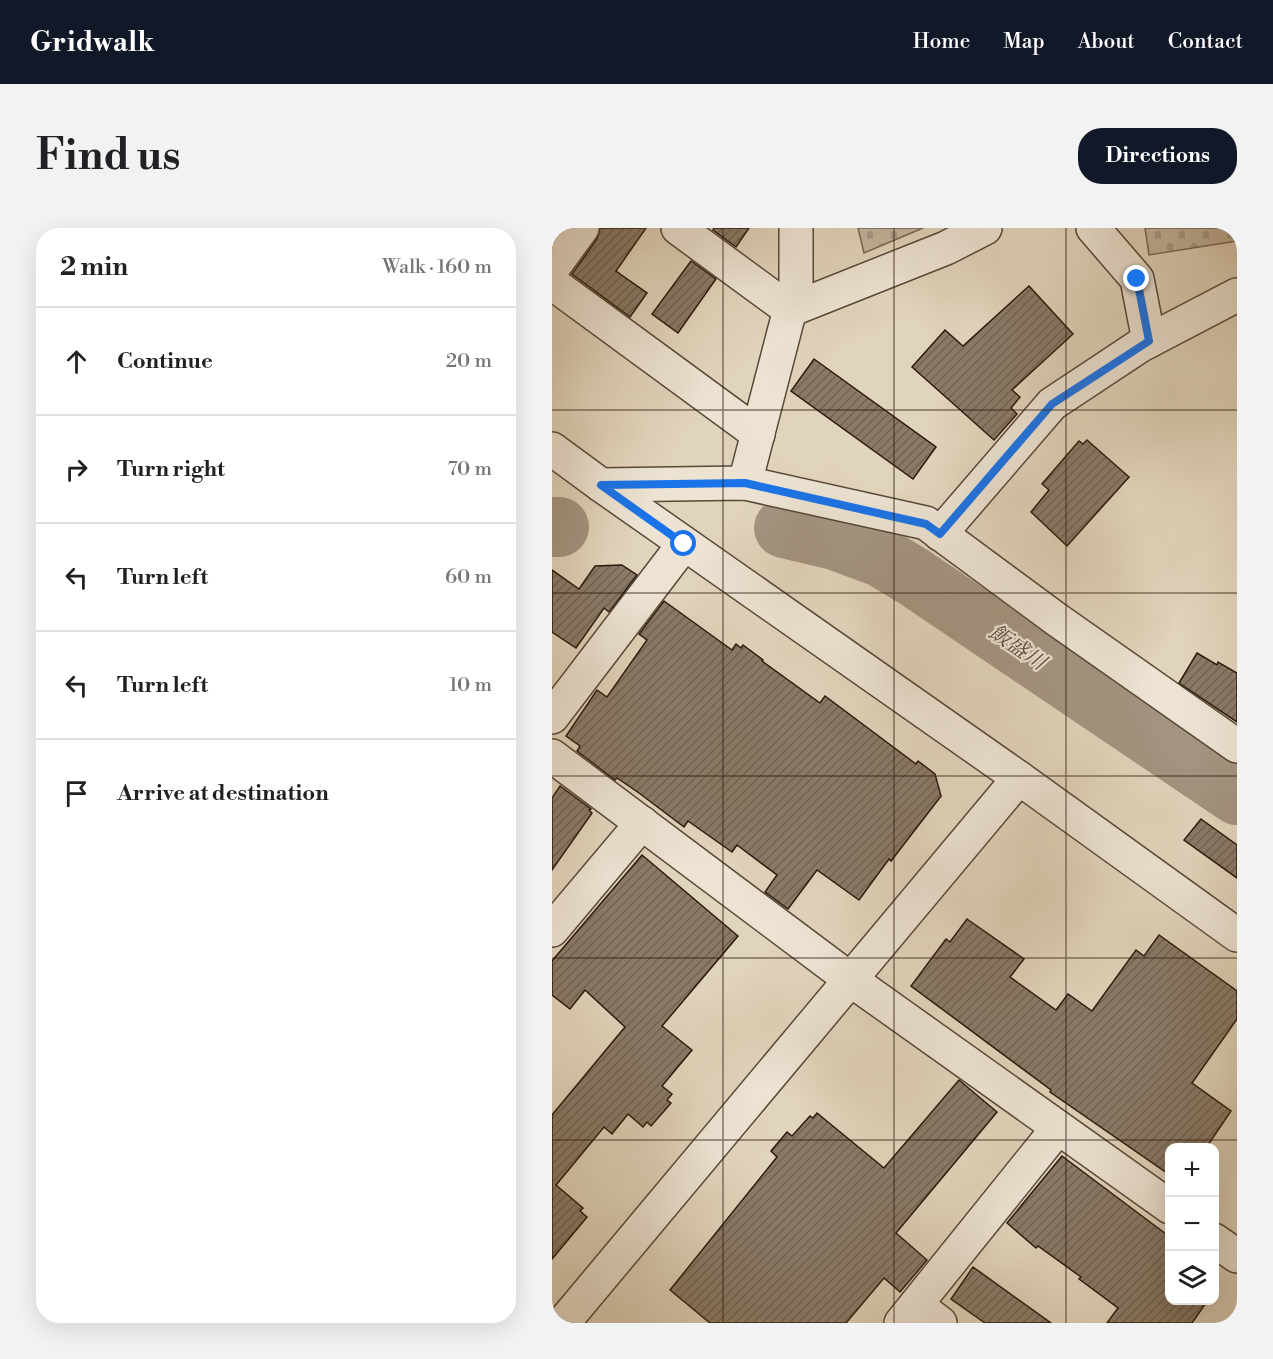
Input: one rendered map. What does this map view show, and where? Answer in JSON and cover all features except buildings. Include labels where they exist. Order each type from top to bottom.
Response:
[{"type":"street","points":[[552,269],[582,228]]},
{"type":"street","points":[[678,228],[790,310]]},
{"type":"street","points":[[745,483],[796,286],[796,228]]},
{"type":"street","points":[[790,310],[946,248],[985,228]]},
{"type":"street","points":[[1093,228],[1137,279],[1149,341]]},
{"type":"street","points":[[552,283],[758,434]]},
{"type":"street","points":[[940,534],[1052,404],[1149,341],[1237,295]]},
{"type":"street","points":[[552,449],[1019,778],[1237,935]]},
{"type":"street","points":[[601,485],[745,483],[926,524],[1237,746]]},
{"type":"street","points":[[552,717],[684,544]]},
{"type":"street","points":[[552,756],[851,980],[1165,1203]]},
{"type":"street","points":[[563,1323],[1019,778]]},
{"type":"street","points":[[552,930],[642,823]]},
{"type":"street","points":[[919,1317],[1058,1128]]},
{"type":"street","points":[[1219,1243],[1237,1256]]},
{"type":"green space","points":[[858,228],[923,228],[864,253]]},
{"type":"green space","points":[[1145,228],[1237,228],[1237,241],[1149,255]]},
{"type":"waterway","name":"飯盛川","points":[[552,527],[559,527]]},
{"type":"waterway","name":"飯盛川","points":[[784,528],[835,540],[881,557],[1237,795]]},
{"type":"route","points":[[684,544],[601,485],[745,483],[926,524],[940,534],[1052,404],[1149,341],[1137,279]]}]
